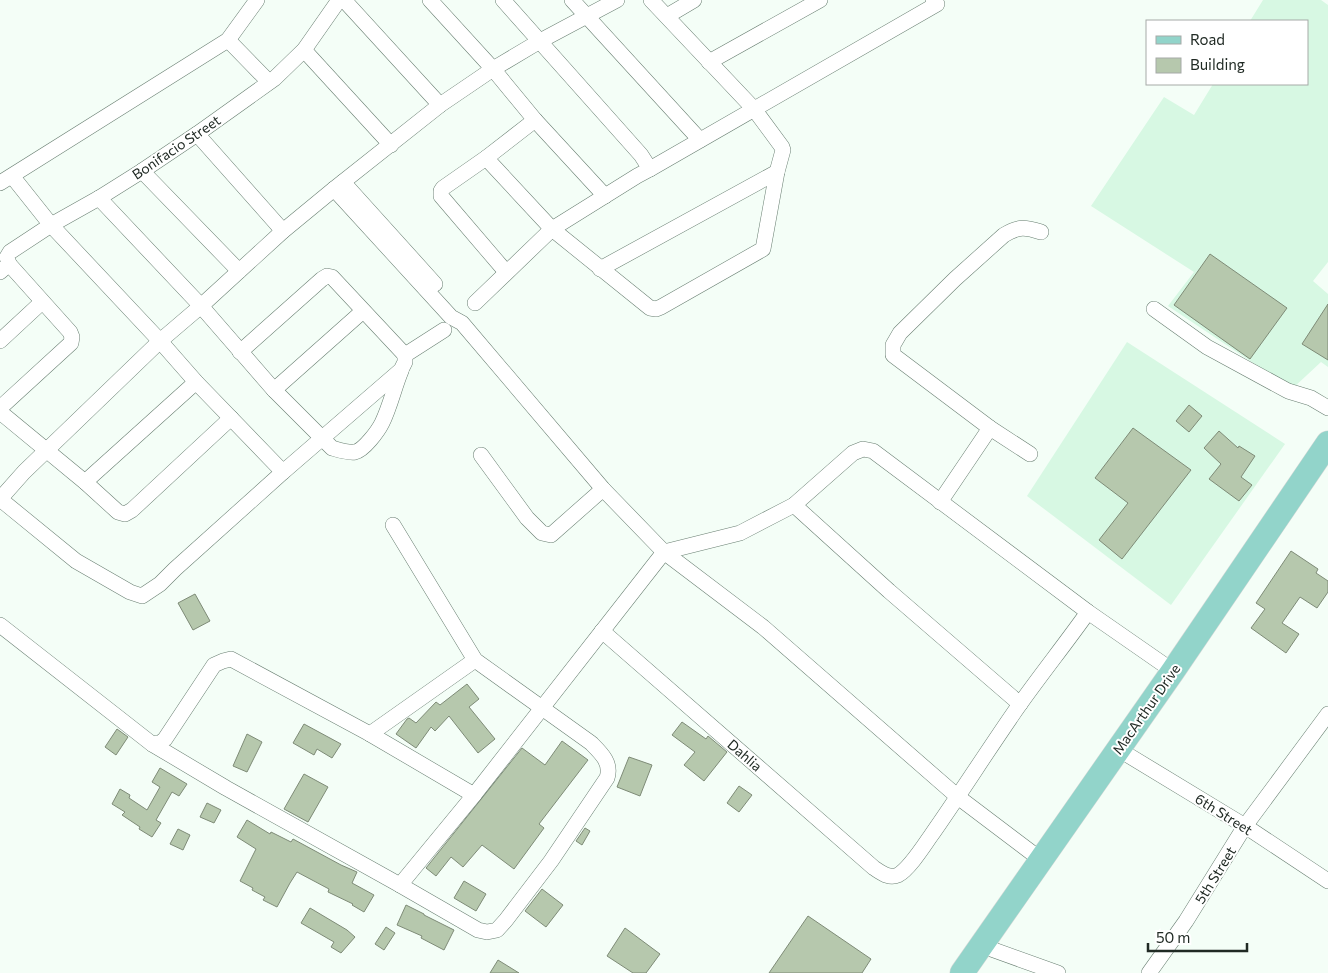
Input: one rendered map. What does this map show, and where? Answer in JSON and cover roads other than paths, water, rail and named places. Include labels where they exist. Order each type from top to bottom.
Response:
[{"type":"main road","name":"MacArthur Drive","points":[[962,973],[1324,456]]},
{"type":"street","points":[[257,0],[228,40],[6,180],[283,472]]},
{"type":"street","name":"Bonifacio Street","points":[[4,268],[10,252],[50,225],[99,198],[142,171],[269,82],[304,50],[339,0]]},
{"type":"street","points":[[344,0],[440,105]]},
{"type":"street","points":[[430,0],[493,69],[535,120],[605,196]]},
{"type":"street","points":[[503,0],[641,155],[650,169]]},
{"type":"street","points":[[572,0],[700,140]]},
{"type":"street","points":[[444,330],[403,362],[322,438],[174,569],[160,584],[142,596],[130,592],[76,561],[0,499],[24,472],[160,341],[283,231],[339,185],[440,105],[493,69],[540,41],[617,0]]},
{"type":"street","points":[[486,158],[552,229],[650,308],[661,308],[763,249],[777,172],[783,150],[754,109],[651,0]]},
{"type":"street","points":[[667,16],[694,0]]},
{"type":"street","points":[[709,62],[820,0]]},
{"type":"street","points":[[475,303],[552,229],[650,169],[938,1]]},
{"type":"street","points":[[228,40],[269,82]]},
{"type":"street","points":[[304,50],[391,145]]},
{"type":"street","points":[[506,272],[441,196],[441,191],[535,120]]},
{"type":"street","points":[[197,134],[283,231]]},
{"type":"street","points":[[142,171],[239,271]]},
{"type":"street","points":[[600,269],[777,172]]},
{"type":"street","points":[[339,185],[450,308],[459,311],[462,323],[603,489],[664,552],[762,627],[958,797],[1040,859]]},
{"type":"street","points":[[99,198],[201,306],[274,390],[332,448],[356,452],[363,448],[382,425],[403,362]]},
{"type":"street","points":[[1030,454],[990,428],[893,355],[893,345],[900,333],[1004,235],[1013,230],[1026,227],[1041,232]]},
{"type":"street","points":[[0,408],[71,343],[72,337],[70,332],[42,302],[4,268]]},
{"type":"street","points":[[240,352],[327,276],[332,277],[363,311],[403,362]]},
{"type":"street","points":[[0,341],[42,302]]},
{"type":"street","points":[[1154,310],[1207,348],[1288,391],[1311,398],[1328,408]]},
{"type":"street","points":[[274,390],[363,311]]},
{"type":"street","points":[[85,482],[196,382]]},
{"type":"street","points":[[0,412],[85,482],[118,512],[125,514],[132,510],[232,418]]},
{"type":"street","points":[[940,502],[990,428]]},
{"type":"street","points":[[400,885],[474,795],[664,552],[740,533],[794,505],[853,453],[863,449],[873,450],[1088,612],[1172,671]]},
{"type":"street","points":[[481,455],[527,518],[542,533],[552,536],[603,489]]},
{"type":"street","points":[[794,505],[889,591],[1020,704]]},
{"type":"street","points":[[0,625],[152,744],[226,788],[478,930],[487,932],[497,930],[551,862],[607,778],[608,764],[602,754],[592,744],[475,660],[393,525]]},
{"type":"street","points":[[958,797],[1020,704],[1088,612]]},
{"type":"street","name":"Dahlia","points":[[602,631],[874,868],[889,877],[897,876],[904,871],[958,797]]},
{"type":"street","points":[[152,744],[160,743],[165,739],[214,666],[231,659],[370,734],[474,795]]},
{"type":"street","points":[[370,734],[475,660]]},
{"type":"street","name":"5th Street","points":[[1149,973],[1186,921],[1245,826],[1328,714]]},
{"type":"street","name":"6th Street","points":[[1118,749],[1245,826],[1328,881]]},
{"type":"street","points":[[980,945],[1058,973]]}]
